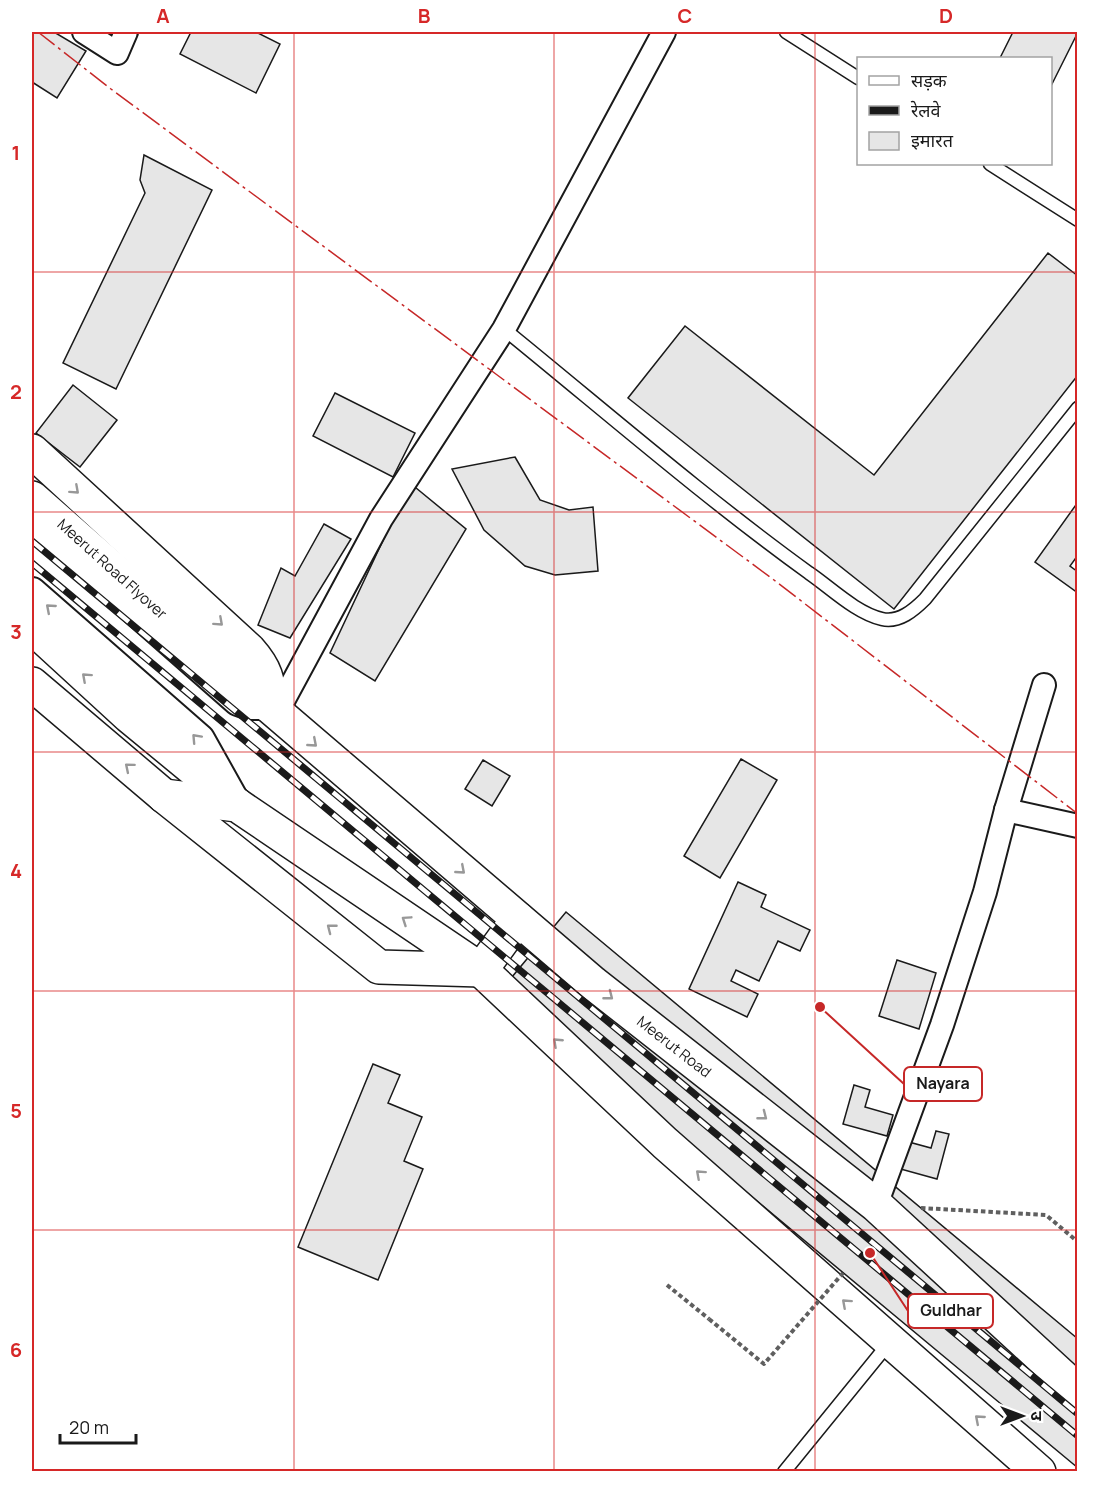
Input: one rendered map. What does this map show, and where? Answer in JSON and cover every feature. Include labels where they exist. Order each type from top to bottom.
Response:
[{"type":"main road","points":[[32,451],[249,650],[268,676],[273,709]]},
{"type":"main road","name":"Meerut Road Flyover","points":[[32,498],[192,641],[273,709]]},
{"type":"main road","points":[[32,627],[129,716],[237,806],[481,970],[665,1143],[1039,1472]]},
{"type":"main road","points":[[32,684],[164,796],[380,967],[481,970]]},
{"type":"main road","name":"Meerut Road","points":[[273,709],[593,983],[876,1206],[1077,1391]]},
{"type":"main road","points":[[164,796],[237,806]]},
{"type":"main road","points":[[481,970],[518,919]]},
{"type":"street","points":[[84,32],[117,53],[126,32]]},
{"type":"street","points":[[32,520],[238,701],[273,709],[381,519],[504,329],[664,32]]},
{"type":"street","points":[[32,592],[200,740],[237,806]]},
{"type":"street","points":[[876,1206],[942,1025],[985,892],[1006,810],[1044,685]]},
{"type":"street","points":[[1006,810],[1077,826]]},
{"type":"lane","points":[[786,32],[857,77]]},
{"type":"lane","points":[[992,165],[1077,220]]},
{"type":"lane","points":[[504,329],[774,547],[859,608],[882,619],[897,618],[912,612],[925,599],[1077,408]]},
{"type":"lane","points":[[784,1472],[890,1342]]},
{"type":"path","points":[[921,1208],[1046,1215],[1077,1242]]},
{"type":"path","points":[[667,1285],[764,1364],[843,1273]]},
{"type":"building","points":[[32,32],[54,32],[86,51],[57,98],[32,82]]},
{"type":"building","points":[[191,32],[256,32],[280,44],[256,93],[180,54]]},
{"type":"building","points":[[1013,32],[1078,32],[1052,84],[1052,57],[1000,57]]},
{"type":"building","points":[[144,155],[212,190],[116,389],[63,363],[145,193],[140,180]]},
{"type":"building","points":[[1048,253],[1078,276],[1078,375],[894,609],[628,398],[685,326],[874,475]]},
{"type":"building","points":[[73,385],[117,420],[80,467],[36,433]]},
{"type":"building","points":[[335,393],[415,433],[393,477],[313,436]]},
{"type":"building","points":[[515,457],[540,500],[569,510],[593,507],[598,571],[555,575],[525,566],[484,530],[452,469]]},
{"type":"building","points":[[410,483],[466,529],[375,681],[330,653]]},
{"type":"building","points":[[1078,502],[1078,555],[1070,566],[1078,572],[1078,593],[1035,562]]},
{"type":"building","points":[[324,524],[351,539],[290,638],[258,625],[281,568],[295,576]]},
{"type":"building","points":[[741,759],[777,780],[720,878],[684,856]]},
{"type":"building","points":[[483,760],[510,776],[492,806],[465,789]]},
{"type":"building","points":[[738,882],[766,895],[761,907],[810,930],[800,951],[778,941],[759,981],[736,970],[731,981],[758,994],[747,1017],[689,989]]},
{"type":"building","points":[[566,912],[1078,1339],[1078,1468],[502,989]]},
{"type":"building","points":[[897,960],[936,973],[919,1029],[879,1016]]},
{"type":"building","points":[[373,1064],[400,1075],[388,1103],[422,1117],[404,1161],[423,1169],[378,1280],[298,1247]]},
{"type":"building","points":[[854,1085],[870,1090],[865,1107],[893,1115],[887,1136],[843,1124]]},
{"type":"building","points":[[936,1131],[949,1134],[937,1179],[897,1168],[905,1141],[931,1148]]},
{"type":"railway","points":[[32,541],[1078,1414]]},
{"type":"railway","points":[[32,563],[1078,1436]]},
{"type":"power","points":[[38,32],[111,89],[774,580],[1078,814]]},
{"type":"place","name":"Nayara","points":[[820,1007]]},
{"type":"place","name":"Guldhar","points":[[870,1253]]}]
